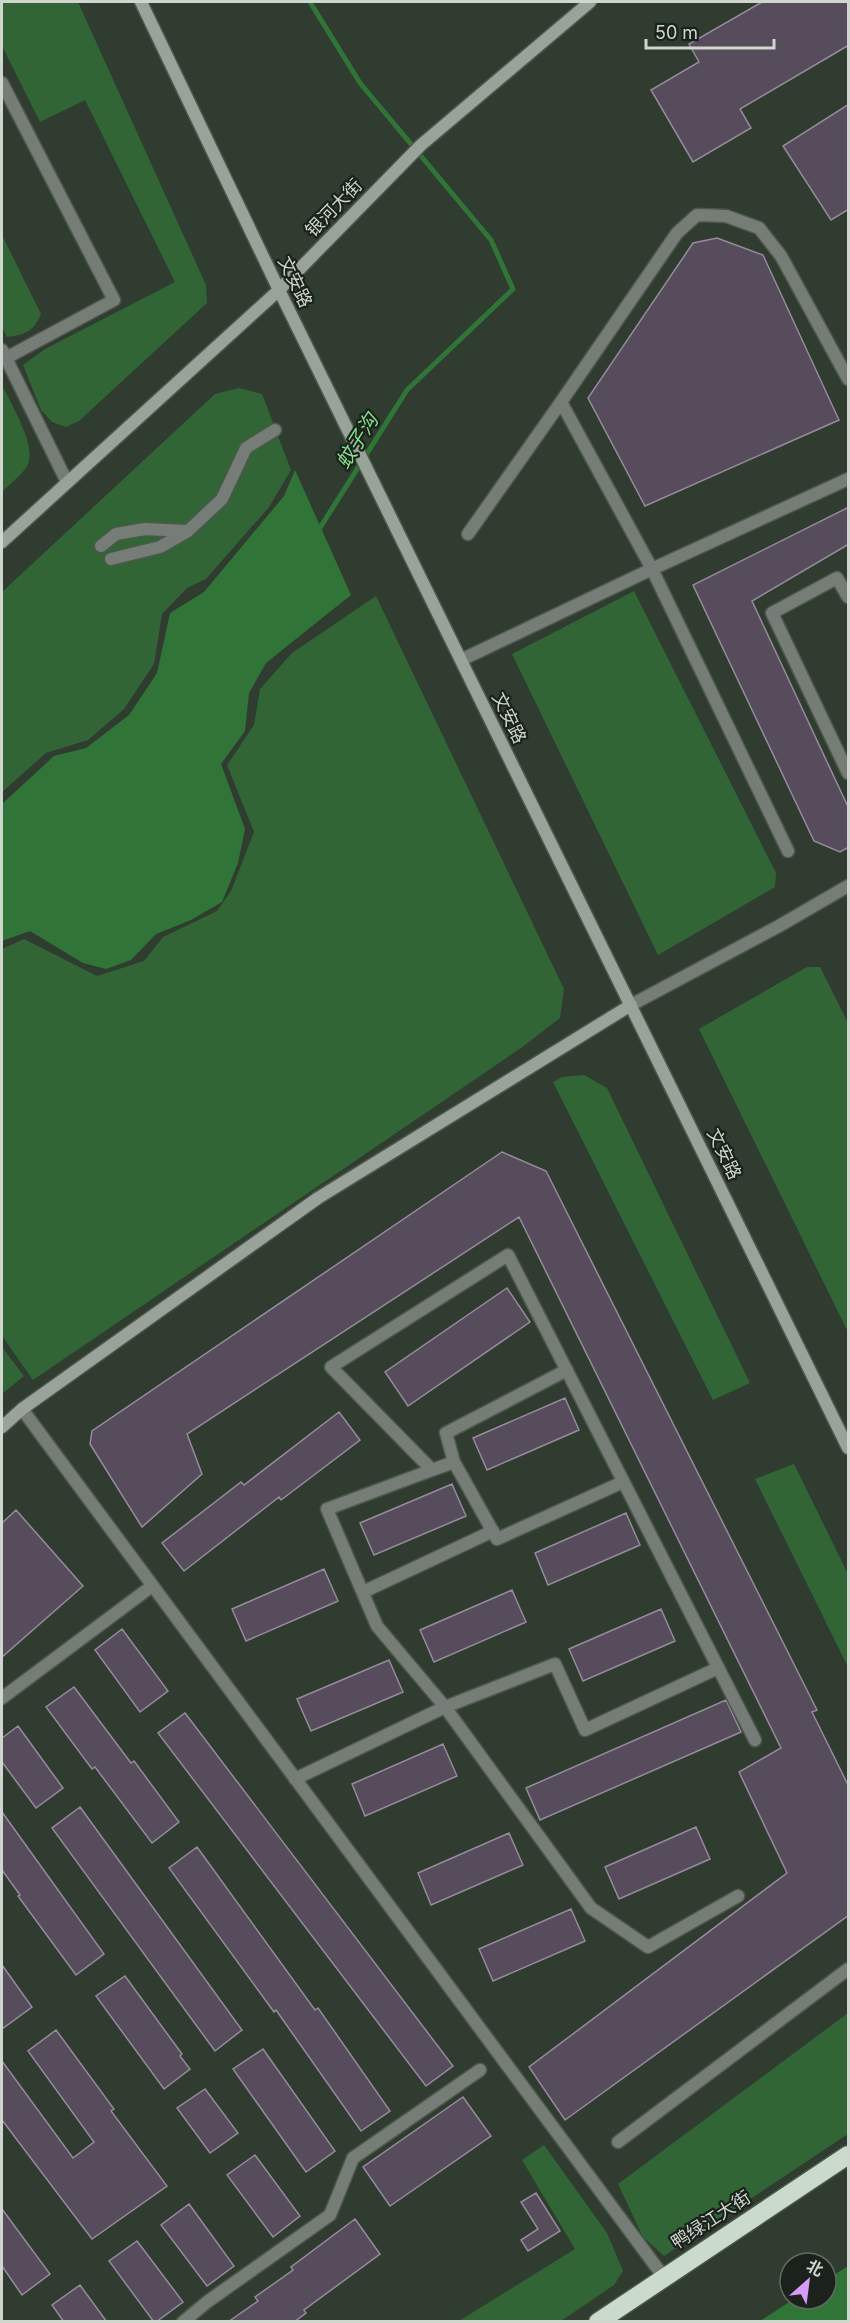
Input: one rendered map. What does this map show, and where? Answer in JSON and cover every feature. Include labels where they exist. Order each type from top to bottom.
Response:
[{"type":"highway","name":"鸭绿江大街","points":[[598,2322],[663,2276],[849,2155]]},
{"type":"main road","name":"文安路","points":[[141,2],[359,454],[849,1448]]},
{"type":"main road","name":"银河大街","points":[[2,542],[279,290],[421,145],[590,2]]},
{"type":"main road","points":[[2,1427],[22,1410],[318,1198],[631,1005]]},
{"type":"street","points":[[2,83],[114,300],[4,354],[67,483]]},
{"type":"street","points":[[468,534],[677,233],[698,215],[726,216],[759,228],[781,256],[849,380]]},
{"type":"street","points":[[561,402],[652,569],[788,851]]},
{"type":"street","points":[[111,559],[160,547],[188,531],[222,500],[246,448],[275,430]]},
{"type":"street","points":[[461,660],[849,479]]},
{"type":"street","points":[[101,546],[116,534],[145,529],[188,531]]},
{"type":"street","points":[[849,597],[837,578],[772,613],[849,773]]},
{"type":"street","points":[[631,1005],[849,886]]},
{"type":"street","points":[[432,1470],[331,1367],[508,1255],[755,1740]]},
{"type":"street","points":[[567,1370],[446,1433],[454,1462],[497,1539],[623,1482]]},
{"type":"street","points":[[22,1410],[663,2276]]},
{"type":"street","points":[[454,1462],[327,1509],[377,1626],[445,1707],[591,1908],[648,1947],[738,1896]]},
{"type":"street","points":[[363,1592],[493,1531]]},
{"type":"street","points":[[2,1698],[152,1586]]},
{"type":"street","points":[[295,1779],[445,1707],[555,1664],[585,1730],[718,1668]]},
{"type":"street","points":[[618,2142],[849,1969]]},
{"type":"street","points":[[183,2322],[207,2302],[330,2215],[353,2158],[480,2070]]},
{"type":"shaded area","points":[[2,2],[78,2],[206,285],[207,303],[79,421],[66,427],[52,422],[41,410],[23,365],[45,349],[175,282],[85,100],[40,122],[2,46]]},
{"type":"shaded area","points":[[2,235],[41,314],[28,331],[7,337],[2,327]]},
{"type":"shaded area","points":[[2,385],[26,435],[30,456],[23,471],[2,492]]},
{"type":"shaded area","points":[[239,388],[262,394],[291,470],[269,507],[206,579],[187,588],[162,614],[154,664],[124,709],[88,740],[46,753],[2,792],[2,592],[215,394]]},
{"type":"shaded area","points":[[295,470],[351,595],[266,663],[249,693],[245,731],[221,764],[245,829],[238,863],[222,902],[191,920],[156,934],[131,960],[106,969],[83,963],[30,931],[2,941],[2,804],[54,756],[86,748],[129,715],[157,673],[170,613],[204,592],[284,496]]},
{"type":"shaded area","points":[[634,591],[776,873],[775,887],[658,955],[512,654]]},
{"type":"shaded area","points":[[376,596],[564,989],[560,1018],[521,1048],[33,1380],[2,1336],[2,949],[24,939],[97,976],[144,961],[163,937],[217,911],[231,891],[254,832],[227,765],[254,725],[260,689],[292,653]]},
{"type":"shaded area","points":[[807,967],[820,967],[848,1023],[848,1332],[699,1029]]},
{"type":"shaded area","points":[[584,1075],[607,1088],[750,1383],[713,1400],[553,1082],[562,1077]]},
{"type":"shaded area","points":[[2,1347],[24,1376],[2,1394]]},
{"type":"shaded area","points":[[794,1464],[848,1574],[848,1667],[755,1479]]},
{"type":"shaded area","points":[[848,2013],[848,2134],[664,2256],[643,2237],[618,2184]]},
{"type":"shaded area","points":[[544,2145],[607,2233],[623,2271],[614,2285],[561,2321],[459,2321],[575,2249],[522,2160]]},
{"type":"shaded area","points":[[848,2266],[848,2321],[760,2321],[778,2309],[838,2311],[838,2272]]},
{"type":"building","points":[[762,2],[849,2],[849,45],[740,109],[751,128],[693,162],[651,90],[699,62],[689,44]]},
{"type":"building","points":[[849,104],[849,209],[831,220],[783,146]]},
{"type":"building","points":[[717,238],[763,255],[839,420],[645,506],[588,398],[693,243]]},
{"type":"building","points":[[849,507],[849,544],[752,601],[849,809],[849,847],[840,852],[814,841],[693,585]]},
{"type":"building","points":[[502,1152],[546,1171],[817,1710],[812,1712],[849,1787],[849,1915],[565,2120],[529,2067],[787,1873],[739,1772],[781,1748],[519,1217],[187,1434],[202,1474],[142,1527],[90,1444],[92,1431]]},
{"type":"building","points":[[507,1288],[530,1322],[408,1406],[385,1372]]},
{"type":"building","points":[[565,1398],[579,1430],[487,1470],[473,1438]]},
{"type":"building","points":[[339,1412],[360,1440],[281,1500],[279,1497],[184,1571],[162,1543],[241,1482],[244,1485]]},
{"type":"building","points":[[452,1484],[466,1516],[374,1555],[360,1523]]},
{"type":"building","points":[[16,1510],[83,1586],[2,1657],[2,1523]]},
{"type":"building","points":[[626,1513],[640,1545],[548,1585],[535,1553]]},
{"type":"building","points":[[324,1569],[338,1601],[246,1641],[232,1609]]},
{"type":"building","points":[[512,1590],[526,1622],[434,1662],[420,1630]]},
{"type":"building","points":[[661,1609],[675,1641],[583,1681],[569,1649]]},
{"type":"building","points":[[122,1629],[168,1691],[140,1712],[95,1650]]},
{"type":"building","points":[[389,1660],[403,1692],[311,1731],[297,1699]]},
{"type":"building","points":[[74,1687],[131,1763],[134,1761],[179,1822],[152,1843],[95,1767],[92,1769],[46,1707]]},
{"type":"building","points":[[726,1700],[741,1732],[540,1820],[526,1788]]},
{"type":"building","points":[[185,1713],[453,2066],[426,2086],[158,1733]]},
{"type":"building","points":[[18,1726],[63,1788],[36,1808],[2,1762],[2,1738]]},
{"type":"building","points":[[443,1744],[457,1776],[365,1816],[352,1784]]},
{"type":"building","points":[[80,1807],[242,2030],[215,2051],[52,1828]]},
{"type":"building","points":[[2,1812],[104,1954],[76,1975],[18,1896],[20,1895],[2,1870]]},
{"type":"building","points":[[696,1827],[710,1859],[619,1899],[605,1867]]},
{"type":"building","points":[[509,1833],[523,1865],[431,1905],[418,1873]]},
{"type":"building","points":[[197,1847],[315,2010],[318,2008],[390,2111],[361,2131],[276,2010],[274,2012],[169,1868]]},
{"type":"building","points":[[571,1909],[585,1941],[493,1981],[479,1949]]},
{"type":"building","points":[[2,1965],[32,2007],[2,2029]]},
{"type":"building","points":[[125,1976],[182,2054],[180,2056],[190,2069],[164,2089],[96,1996]]},
{"type":"building","points":[[56,2030],[114,2109],[111,2111],[167,2186],[92,2239],[2,2120],[2,2061],[73,2158],[94,2142],[28,2051]]},
{"type":"building","points":[[263,2049],[335,2151],[306,2172],[233,2069]]},
{"type":"building","points":[[205,2089],[238,2133],[210,2153],[177,2108]]},
{"type":"building","points":[[463,2097],[491,2136],[390,2206],[363,2167]]},
{"type":"building","points":[[255,2155],[300,2216],[273,2237],[227,2175]]},
{"type":"building","points":[[536,2193],[560,2231],[528,2251],[521,2240],[538,2229],[521,2202]]},
{"type":"building","points":[[189,2204],[234,2266],[207,2286],[161,2225]]},
{"type":"building","points":[[2,2209],[50,2274],[22,2295],[2,2266]]},
{"type":"building","points":[[355,2219],[380,2254],[304,2310],[306,2313],[294,2322],[228,2322],[258,2301],[255,2297],[293,2270],[291,2267]]},
{"type":"building","points":[[137,2241],[183,2302],[156,2322],[109,2261]]},
{"type":"building","points":[[80,2285],[107,2322],[64,2322],[52,2305]]},
{"type":"waterway","name":"蚊子沟","points":[[310,2],[360,83],[491,240],[513,289],[407,390],[318,531]]}]
